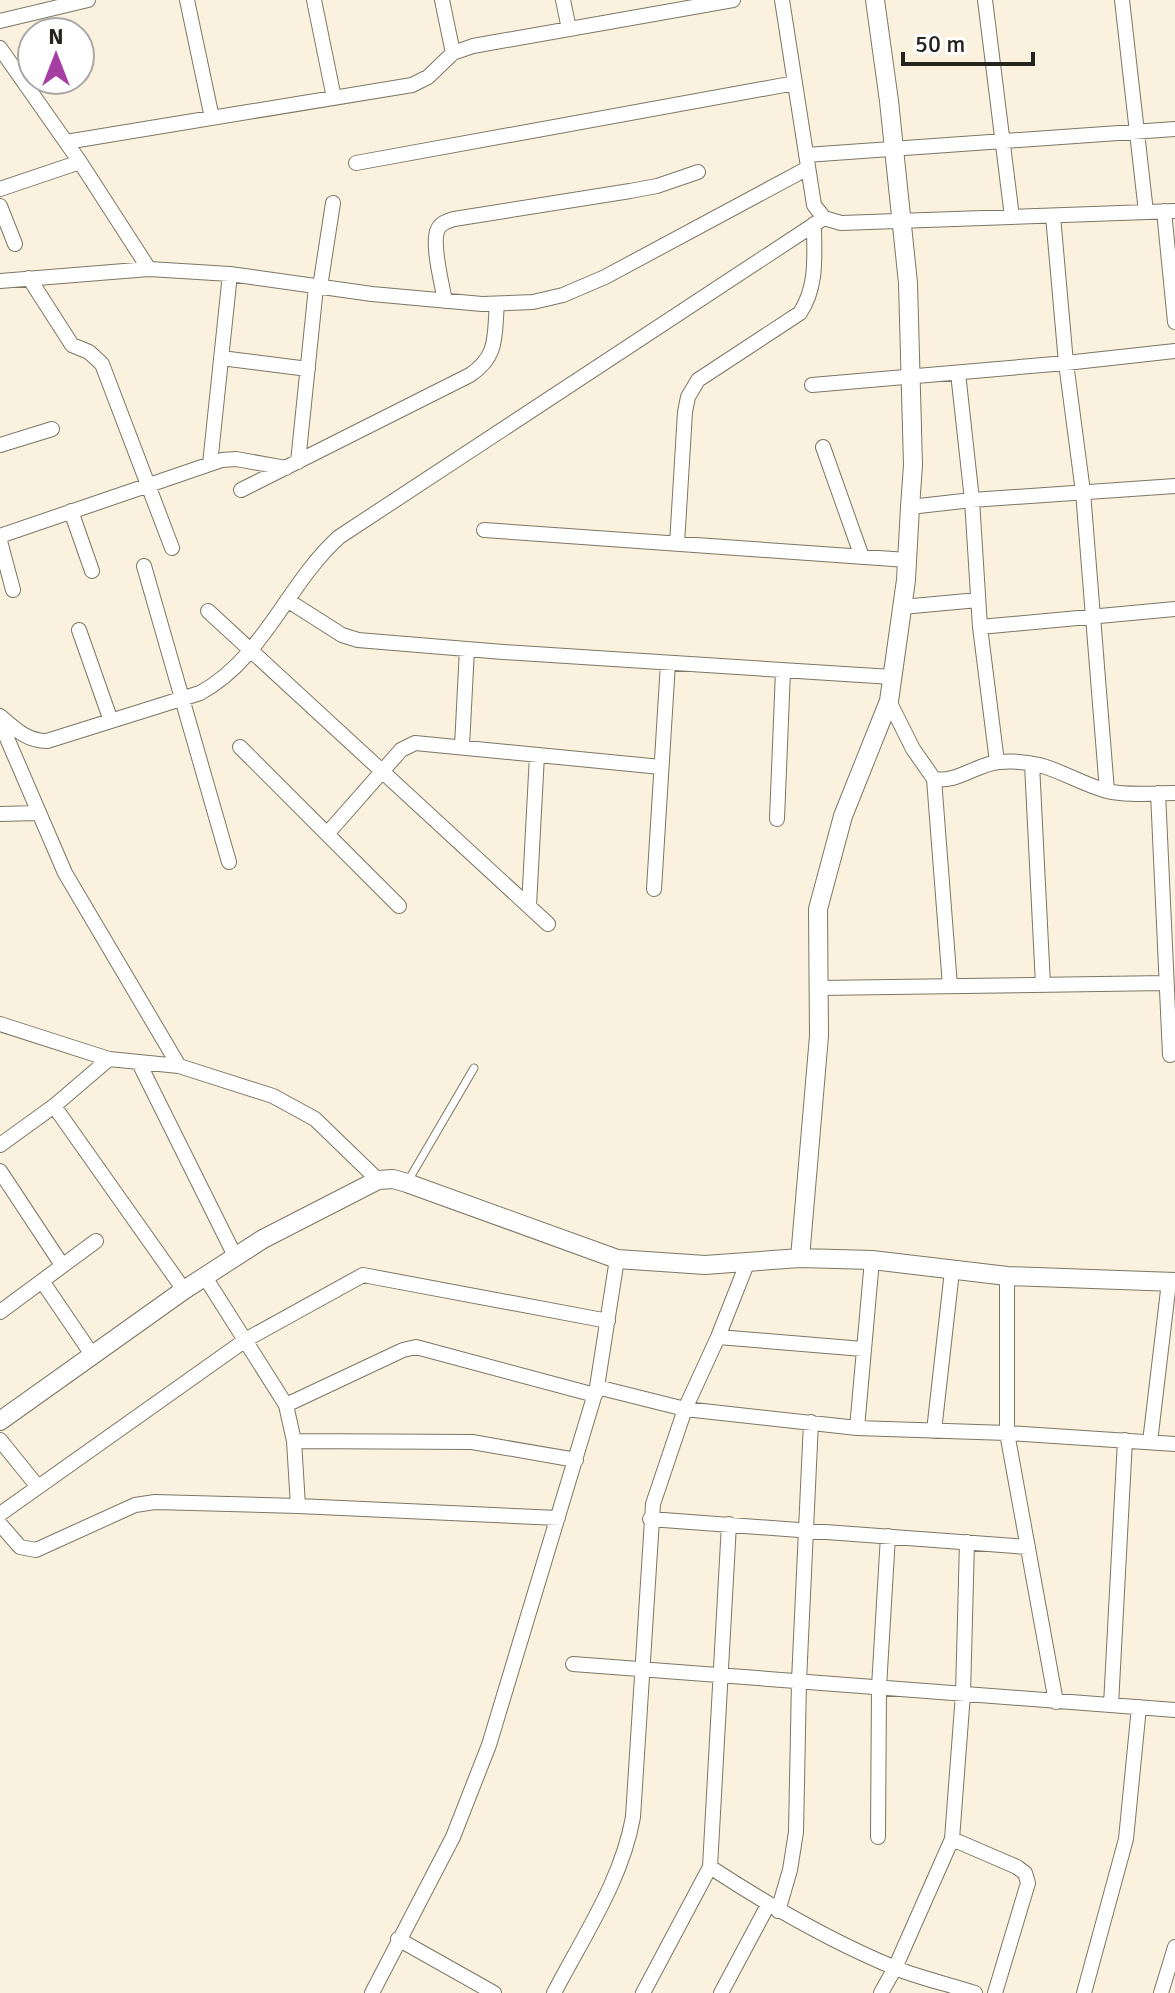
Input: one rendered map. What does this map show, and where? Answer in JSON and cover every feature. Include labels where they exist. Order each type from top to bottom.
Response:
[{"type":"street","points":[[0,21],[88,0]]},
{"type":"street","points":[[187,0],[212,118]]},
{"type":"street","points":[[314,0],[334,98]]},
{"type":"street","points":[[442,0],[453,53]]},
{"type":"street","points":[[563,0],[569,29]]},
{"type":"street","points":[[66,142],[412,85],[428,77],[453,53],[473,46],[733,0]]},
{"type":"street","points":[[677,544],[688,397],[698,380],[800,313],[810,298],[819,221],[782,0]]},
{"type":"street","points":[[800,1258],[816,1072],[818,909],[843,816],[889,701],[907,560],[913,465],[908,283],[875,0]]},
{"type":"street","points":[[985,0],[1012,217]]},
{"type":"street","points":[[1122,0],[1146,212]]},
{"type":"street","points":[[0,48],[80,162],[149,269]]},
{"type":"street","points":[[356,163],[795,83]]},
{"type":"street","points":[[0,281],[149,269],[230,274],[445,301],[497,304],[533,302],[563,295],[591,283],[807,162],[894,149],[1175,129]]},
{"type":"street","points":[[0,189],[80,162]]},
{"type":"street","points":[[445,301],[435,243],[437,231],[443,223],[657,186],[698,172]]},
{"type":"street","points":[[292,465],[333,203]]},
{"type":"street","points":[[0,206],[15,244]]},
{"type":"street","points":[[0,716],[22,735],[36,741],[47,741],[182,699],[212,686],[252,649],[321,553],[339,537],[819,221],[841,223],[1170,211],[1175,322]]},
{"type":"street","points":[[1053,216],[1066,363],[1083,492],[1107,791]]},
{"type":"street","points":[[210,464],[230,274]]},
{"type":"street","points":[[29,278],[72,345],[89,352],[102,364],[172,548]]},
{"type":"street","points":[[241,490],[485,365],[492,352],[497,304]]},
{"type":"street","points":[[812,385],[1175,351]]},
{"type":"street","points":[[221,358],[308,369]]},
{"type":"street","points":[[958,373],[972,500],[980,627],[997,762]]},
{"type":"street","points":[[0,445],[52,429]]},
{"type":"street","points":[[823,447],[862,557]]},
{"type":"street","points":[[13,590],[0,539],[71,511],[210,464],[236,459],[292,465]]},
{"type":"street","points":[[910,507],[1175,486]]},
{"type":"street","points":[[71,511],[92,571]]},
{"type":"street","points":[[484,530],[907,560]]},
{"type":"street","points":[[144,566],[229,862]]},
{"type":"street","points":[[287,600],[342,635],[358,640],[892,677]]},
{"type":"street","points":[[902,607],[978,600]]},
{"type":"street","points":[[980,627],[1175,609]]},
{"type":"street","points":[[208,611],[548,924]]},
{"type":"street","points":[[79,630],[111,721]]},
{"type":"street","points":[[462,746],[467,649]]},
{"type":"street","points":[[654,889],[668,663]]},
{"type":"street","points":[[777,819],[783,671]]},
{"type":"street","points":[[889,701],[913,749],[934,779],[950,986]]},
{"type":"street","points":[[0,722],[65,873],[179,1066]]},
{"type":"street","points":[[327,834],[401,750],[415,743],[661,767]]},
{"type":"street","points":[[240,747],[399,906]]},
{"type":"street","points":[[529,906],[537,755]]},
{"type":"street","points":[[934,779],[955,777],[997,762],[1032,764],[1051,767],[1107,791],[1175,793]]},
{"type":"street","points":[[1032,764],[1043,985]]},
{"type":"street","points":[[1158,793],[1168,900],[1166,983],[1170,1055]]},
{"type":"street","points":[[0,814],[37,813]]},
{"type":"street","points":[[819,988],[1166,983]]},
{"type":"street","points":[[1,1026],[109,1059],[179,1066],[292,1104],[315,1119],[378,1180]]},
{"type":"street","points":[[0,1145],[54,1106],[109,1059]]},
{"type":"street","points":[[139,1063],[236,1258]]},
{"type":"street","points":[[54,1106],[184,1290]]},
{"type":"street","points":[[0,1171],[62,1265]]},
{"type":"street","points":[[0,1421],[184,1290],[263,1239],[378,1180],[393,1179],[617,1259],[705,1265],[800,1258],[872,1260],[1007,1276],[1172,1282],[1150,1442]]},
{"type":"street","points":[[0,1312],[96,1241]]},
{"type":"street","points":[[372,1993],[453,1837],[473,1791],[596,1391],[617,1259]]},
{"type":"street","points":[[857,1428],[872,1260]]},
{"type":"street","points":[[554,1993],[614,1876],[629,1839],[633,1817],[650,1519],[685,1409],[748,1261]]},
{"type":"street","points":[[934,1431],[952,1271]]},
{"type":"street","points":[[0,1514],[247,1339],[363,1275],[608,1321]]},
{"type":"street","points":[[1007,1276],[1007,1433],[1056,1702]]},
{"type":"street","points":[[205,1277],[286,1405],[294,1441],[298,1506]]},
{"type":"street","points":[[42,1281],[93,1356]]},
{"type":"street","points":[[718,1337],[863,1349]]},
{"type":"street","points":[[286,1405],[403,1350],[416,1347],[596,1391],[685,1409],[857,1428],[1007,1433],[1175,1444]]},
{"type":"street","points":[[721,1993],[773,1908],[790,1870],[796,1832],[799,1681],[811,1422]]},
{"type":"street","points":[[0,1440],[38,1487]]},
{"type":"street","points":[[1111,1705],[1125,1440]]},
{"type":"street","points":[[294,1441],[472,1442],[576,1460]]},
{"type":"street","points":[[0,1524],[20,1547],[36,1550],[144,1503],[298,1506],[558,1518]]},
{"type":"street","points":[[650,1519],[1028,1547]]},
{"type":"street","points":[[643,1993],[710,1867],[729,1524]]},
{"type":"street","points":[[878,1837],[879,1687],[888,1536]]},
{"type":"street","points":[[881,1993],[952,1839],[963,1694],[967,1542]]},
{"type":"street","points":[[573,1664],[1175,1710]]},
{"type":"street","points":[[1084,1993],[1126,1839],[1139,1707]]},
{"type":"street","points":[[952,1839],[1017,1867],[1025,1873],[1028,1883],[995,1993]]},
{"type":"street","points":[[710,1867],[773,1908],[895,1968],[975,1993]]},
{"type":"street","points":[[398,1939],[494,1993]]},
{"type":"street","points":[[1161,1993],[1175,1947]]},
{"type":"lane","points":[[407,1183],[474,1068]]}]
